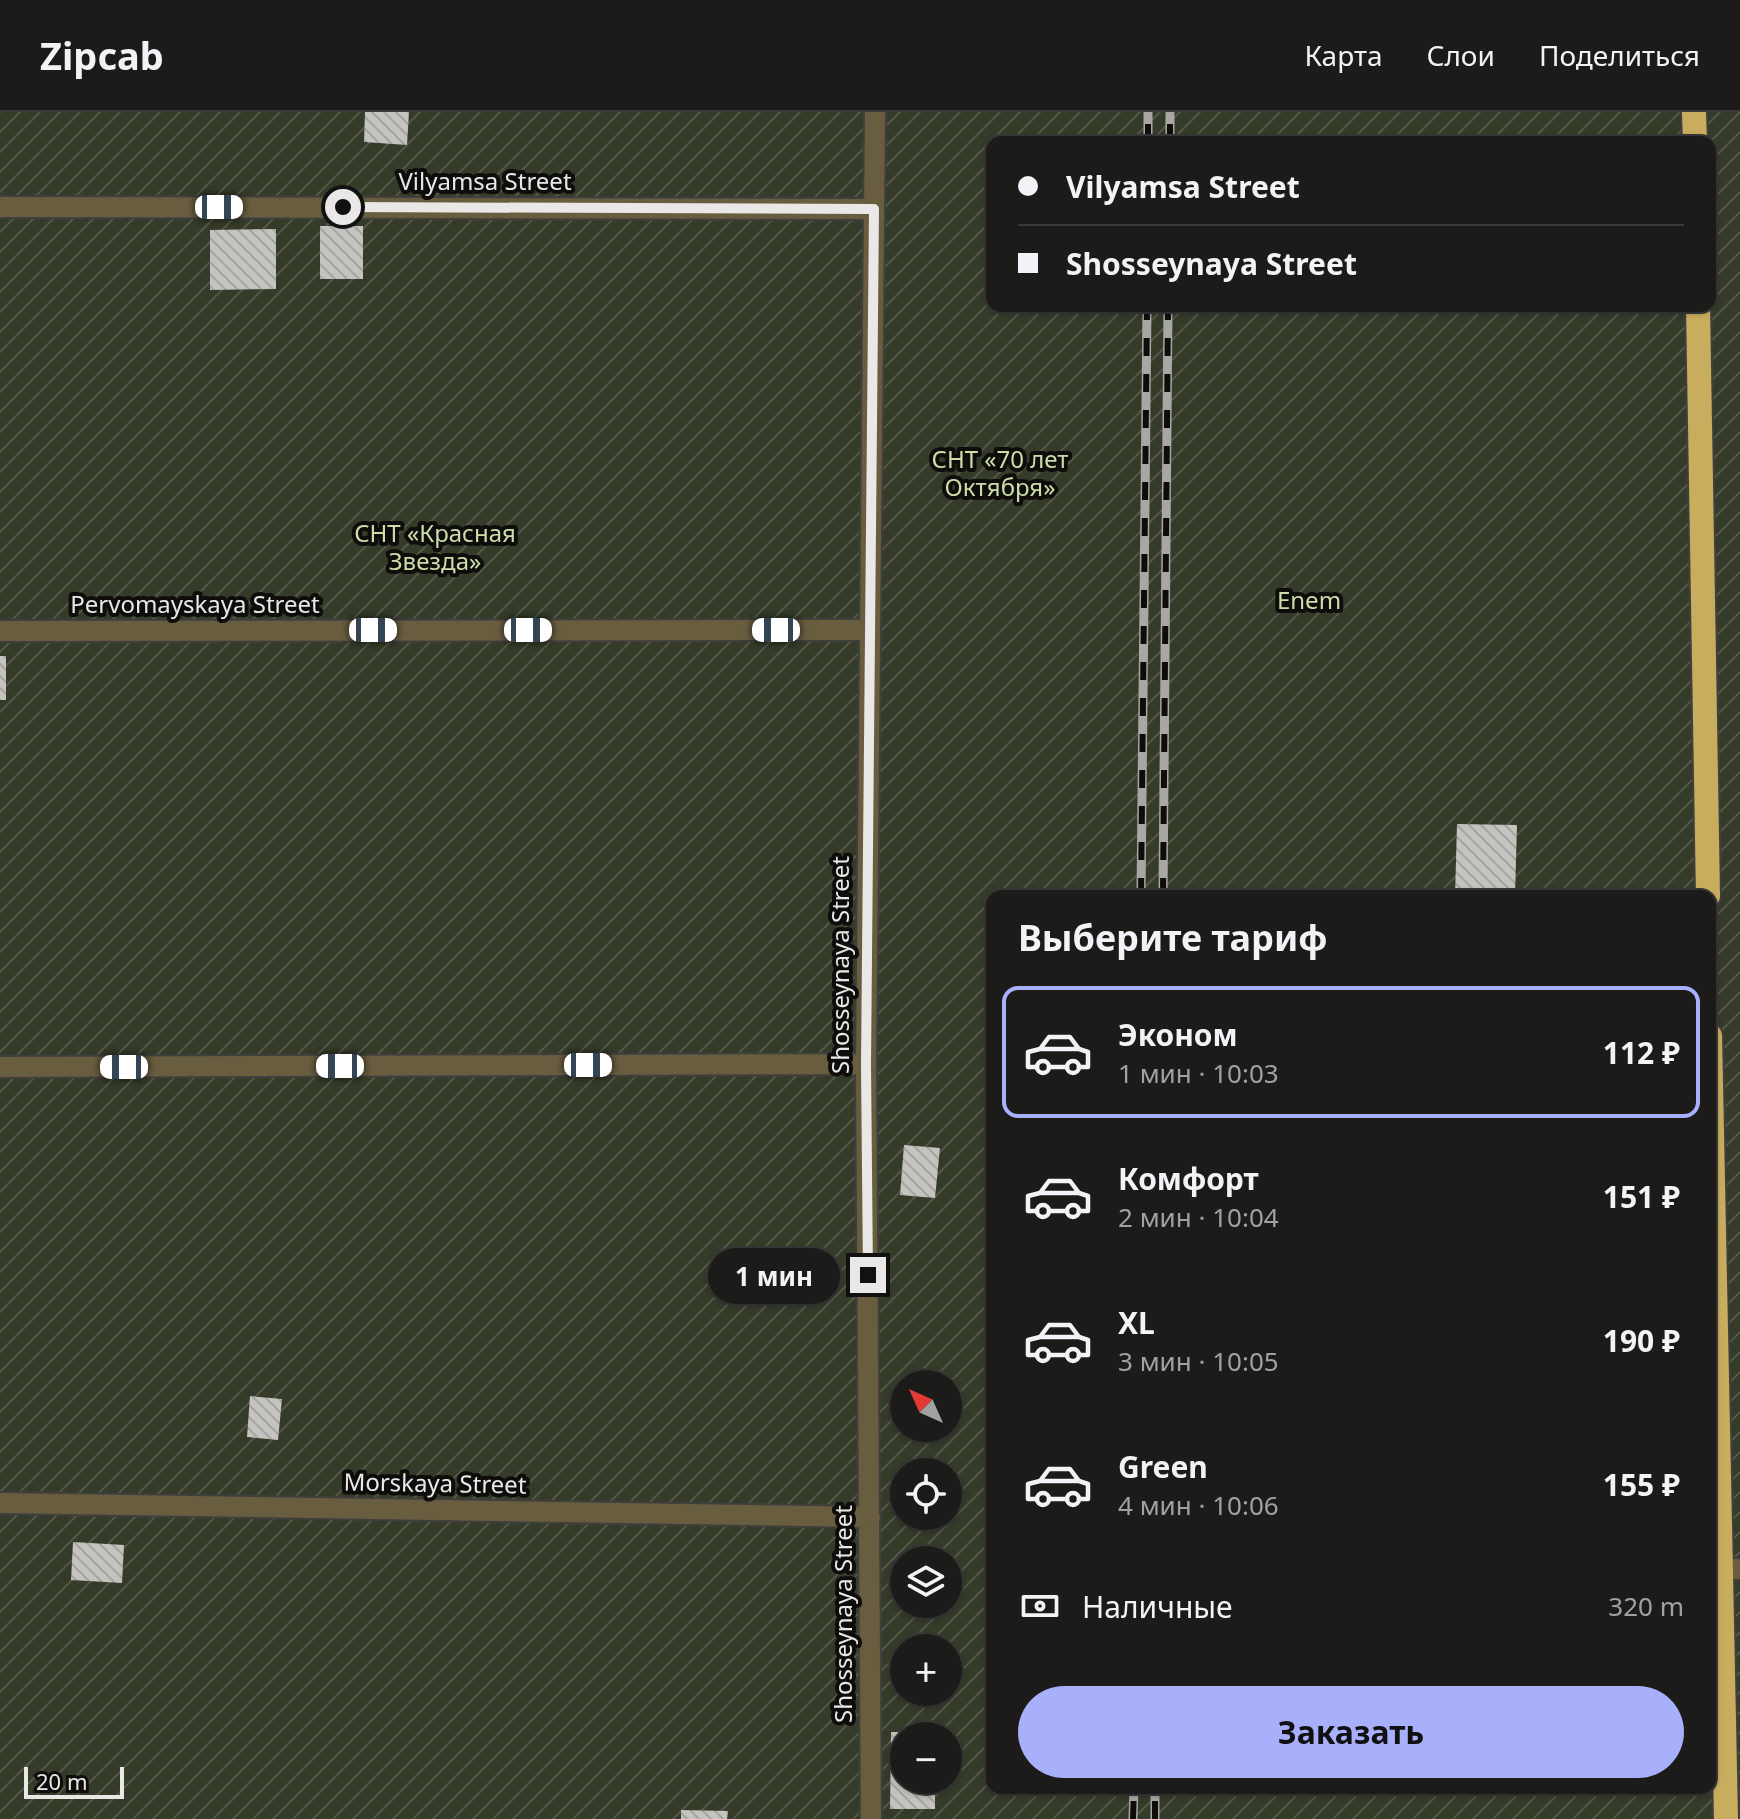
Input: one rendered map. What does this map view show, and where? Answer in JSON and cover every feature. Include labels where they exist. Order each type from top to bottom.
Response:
[{"type":"highway","points":[[1694,112],[1695,136]]},
{"type":"highway","points":[[1698,312],[1708,890]]},
{"type":"highway","points":[[1716,1196],[1730,1569],[1726,1819]]},
{"type":"street","name":"Shosseynaya Street","points":[[871,1819],[866,1064],[875,112]]},
{"type":"street","name":"Vilyamsa Street","points":[[0,207],[874,209]]},
{"type":"street","name":"Pervomayskaya Street","points":[[0,631],[869,630]]},
{"type":"street","points":[[0,1067],[866,1064]]},
{"type":"street","name":"Morskaya Street","points":[[0,1503],[870,1517]]},
{"type":"green space","name":"СНТ «Красная Звезда»","points":[[0,112],[1740,112],[1740,1819],[0,1819]]},
{"type":"building","points":[[365,112],[409,112],[407,145],[364,142]]},
{"type":"building","points":[[320,226],[363,226],[363,279],[320,279]]},
{"type":"building","points":[[276,229],[276,289],[210,290],[210,230]]},
{"type":"building","points":[[0,656],[6,656],[6,700],[0,700]]},
{"type":"building","points":[[1457,824],[1517,825],[1515,890],[1455,890]]},
{"type":"building","points":[[904,1145],[940,1148],[935,1198],[900,1195]]},
{"type":"building","points":[[250,1396],[282,1399],[278,1440],[247,1437]]},
{"type":"building","points":[[73,1542],[124,1545],[122,1583],[71,1580]]},
{"type":"building","points":[[890,1794],[935,1794],[935,1809],[890,1809]]},
{"type":"building","points":[[681,1810],[728,1811],[727,1819],[681,1819]]},
{"type":"railway","points":[[1148,112],[1148,136]]},
{"type":"railway","points":[[1170,112],[1170,136]]},
{"type":"railway","points":[[1141,890],[1147,312]]},
{"type":"railway","points":[[1163,890],[1168,312]]},
{"type":"railway","points":[[1133,1819],[1134,1794]]},
{"type":"railway","points":[[1155,1794],[1155,1819]]},
{"type":"route","points":[[343,207],[874,209],[866,1064],[868,1275]]},
{"type":"park label","name":"СНТ «70 лет Октября»","points":[[1000,474]]},
{"type":"park label","name":"Enem","points":[[1309,601]]}]
